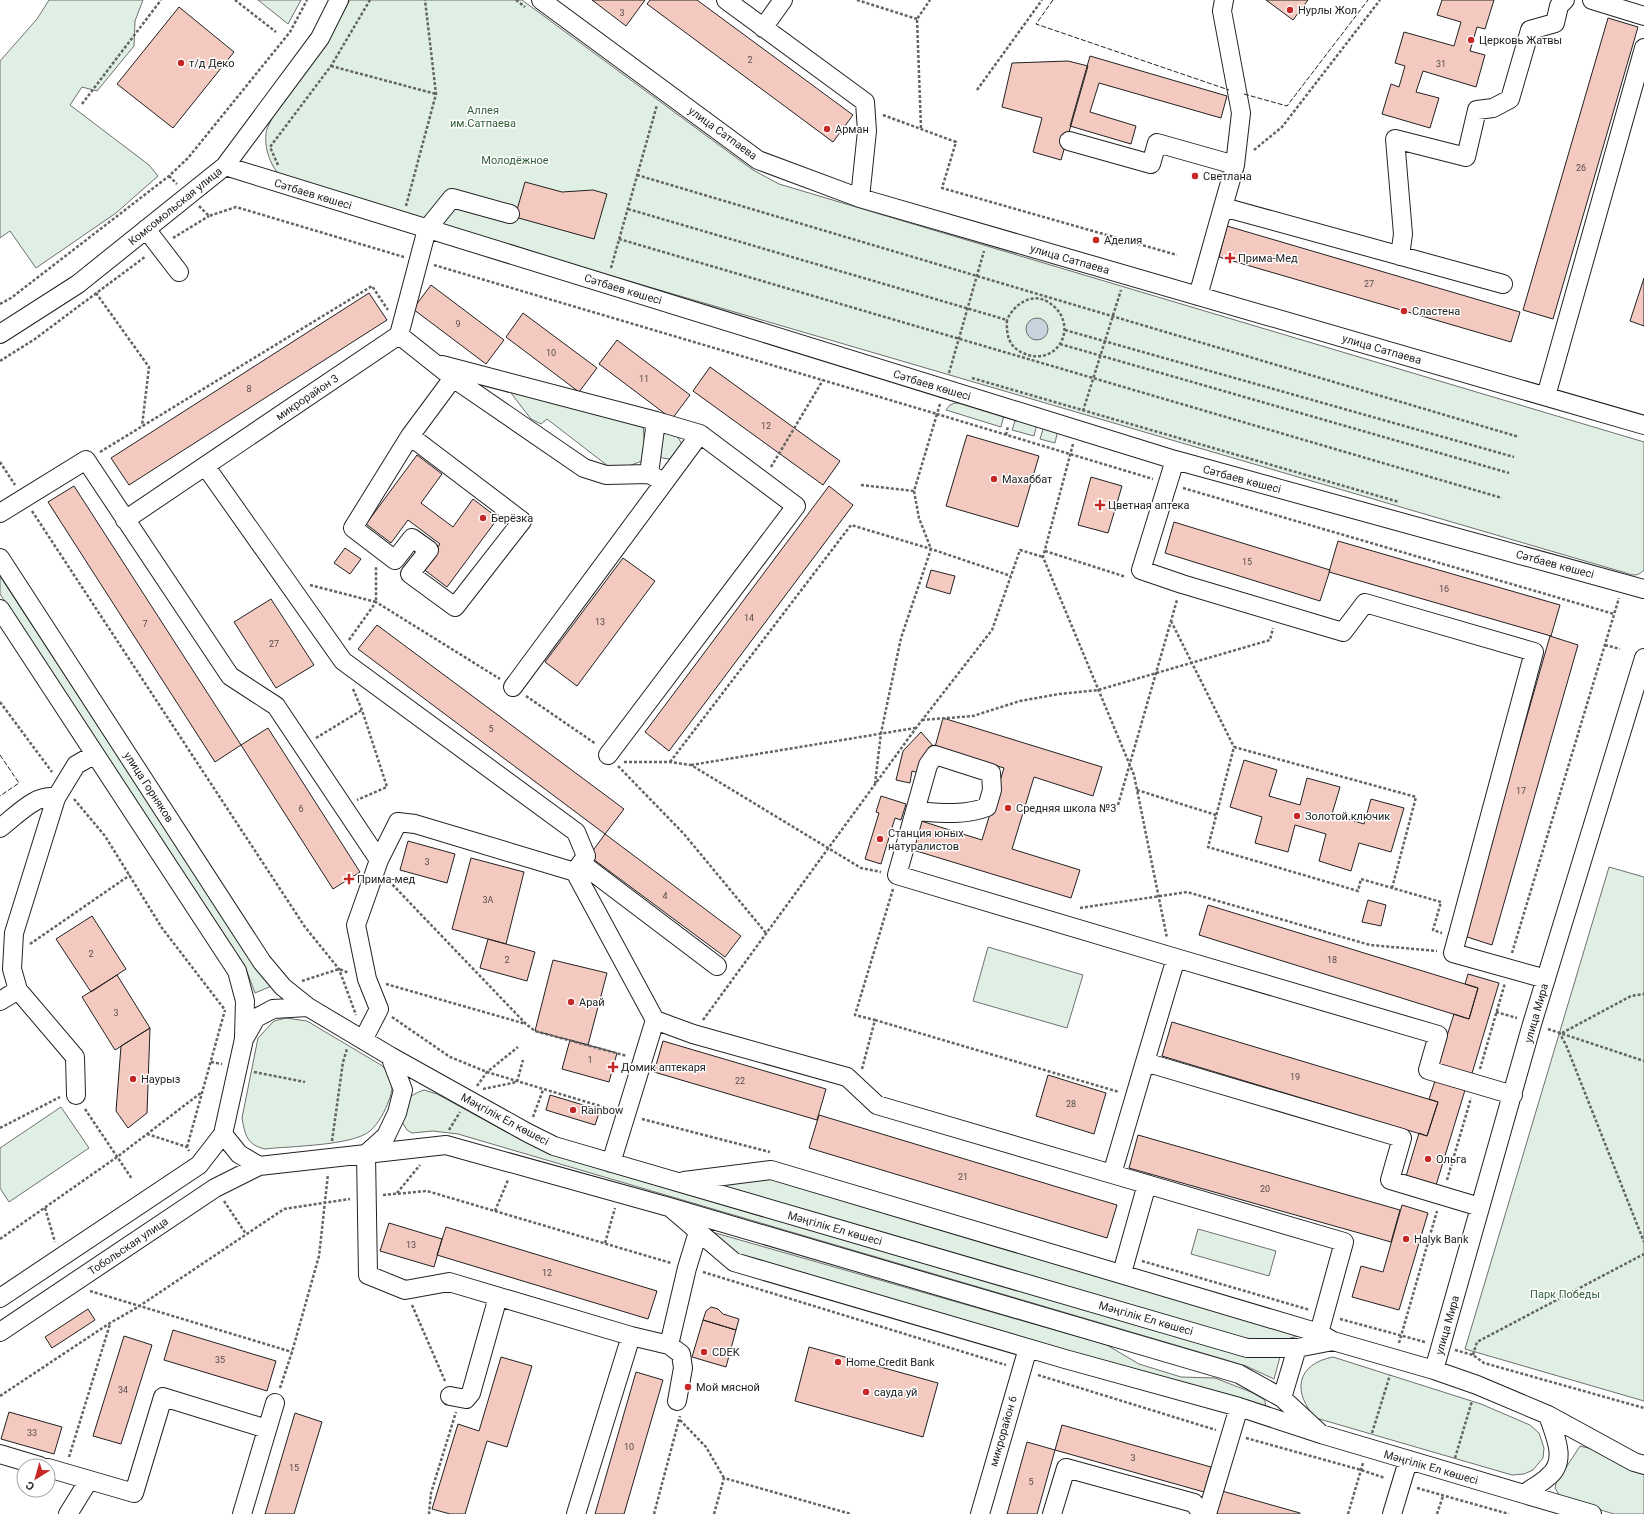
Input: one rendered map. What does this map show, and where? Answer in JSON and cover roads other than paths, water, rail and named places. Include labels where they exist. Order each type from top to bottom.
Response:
[{"type":"street","name":"Комсомольская улица","points":[[0,334],[78,284],[225,166],[320,38],[339,0]]},
{"type":"street","name":"улица Сатпаева","points":[[541,0],[758,160],[860,198],[1644,425]]},
{"type":"street","points":[[726,0],[865,102],[867,131],[860,198]]},
{"type":"street","points":[[763,28],[783,0]]},
{"type":"street","points":[[1198,296],[1235,165],[1241,113],[1222,11],[1224,0]]},
{"type":"street","points":[[1400,256],[1403,234],[1396,139],[1466,157],[1476,110],[1493,108],[1510,99],[1530,30],[1555,23],[1559,6],[1565,0]]},
{"type":"street","points":[[1592,0],[1644,16]]},
{"type":"street","points":[[1546,396],[1644,48]]},
{"type":"street","points":[[1069,141],[1151,164],[1157,143],[1235,165]]},
{"type":"street","name":"Сәтбаев көшесі","points":[[225,166],[1175,460],[1644,589]]},
{"type":"street","points":[[510,214],[452,198],[427,229],[399,332],[431,362],[584,468],[606,475],[657,478]]},
{"type":"street","points":[[1223,207],[1503,284]]},
{"type":"street","points":[[146,229],[179,272]]},
{"type":"street","name":"микрорайон 3","points":[[125,520],[206,467],[399,332]]},
{"type":"street","points":[[431,362],[700,434],[796,506],[608,755]]},
{"type":"street","points":[[410,436],[522,521],[455,607],[410,574],[429,550],[412,538],[395,560],[353,528],[410,436],[453,378]]},
{"type":"street","points":[[656,421],[657,478]]},
{"type":"street","points":[[513,686],[657,478],[700,434]]},
{"type":"street","points":[[0,513],[86,460],[230,676],[276,706],[343,806],[378,864]]},
{"type":"street","points":[[1175,460],[1142,570],[1182,584],[1343,632],[1365,603],[1534,652],[1455,945],[1546,979]]},
{"type":"street","points":[[206,467],[343,661],[576,832],[586,856],[578,868]]},
{"type":"street","name":"улица Горняков","points":[[0,558],[262,962],[283,987],[308,1007]]},
{"type":"street","points":[[0,609],[237,971],[245,1001],[244,1039],[223,1134],[199,1165],[0,1298]]},
{"type":"street","name":"улица Мира","points":[[1434,1370],[1546,979],[1644,658]]},
{"type":"street","points":[[76,1095],[75,1057],[18,990],[12,969],[14,933],[56,798],[76,765],[95,754]]},
{"type":"street","points":[[0,828],[37,800],[48,796],[56,798]]},
{"type":"street","points":[[916,811],[897,875],[1438,1035],[1428,1070],[1513,1095]]},
{"type":"street","points":[[357,1037],[380,1009],[367,979],[356,925],[378,864],[398,822],[415,824],[578,868],[717,966]]},
{"type":"street","points":[[578,868],[655,1020],[693,1034],[847,1077],[877,1105],[1344,1242],[1326,1337],[1122,1273],[770,1170],[676,1182]]},
{"type":"street","points":[[1112,1174],[1145,1062],[1170,956]]},
{"type":"street","points":[[0,1001],[18,990]]},
{"type":"street","points":[[244,1039],[256,1018],[273,1009],[308,1007]]},
{"type":"street","name":"Мәңгілік Ел көшесі","points":[[308,1007],[390,1056],[471,1096],[554,1146],[1247,1348],[1297,1348],[1326,1337],[1434,1370],[1477,1385],[1548,1416],[1634,1462],[1644,1465]]},
{"type":"street","points":[[611,1163],[634,1117],[642,1060],[655,1020]]},
{"type":"street","points":[[390,1056],[403,1090],[397,1113],[386,1136],[366,1154],[368,1275],[405,1290],[449,1282],[631,1336],[669,1345],[681,1354],[683,1368],[677,1401]]},
{"type":"street","points":[[1145,1062],[1402,1138],[1390,1180],[1480,1207]]},
{"type":"street","points":[[223,1134],[239,1154],[259,1166]]},
{"type":"street","name":"Мәңгілік Ел көшесі","points":[[259,1166],[446,1145],[669,1207],[1239,1374],[1282,1398],[1321,1434],[1408,1461],[1592,1514]]},
{"type":"street","name":"Тобольская улица","points":[[0,1332],[215,1188],[259,1166]]},
{"type":"street","points":[[1122,1273],[1147,1184]]},
{"type":"street","points":[[669,1207],[734,1262],[1028,1348],[1239,1407],[1321,1434]]},
{"type":"street","points":[[669,1345],[687,1268],[698,1232]]},
{"type":"street","points":[[454,1397],[466,1399],[471,1393],[498,1296]]},
{"type":"street","points":[[576,1514],[631,1336]]},
{"type":"street","name":"микрорайон 6","points":[[980,1514],[1028,1348]]},
{"type":"street","points":[[1282,1398],[1297,1348]]},
{"type":"street","points":[[56,1471],[134,1493],[163,1397],[267,1429]]},
{"type":"street","points":[[242,1514],[275,1403]]},
{"type":"street","points":[[1207,1514],[1239,1407]]},
{"type":"street","points":[[1524,1494],[1551,1475],[1557,1464],[1559,1449],[1548,1416]]},
{"type":"street","points":[[0,1454],[16,1459]]},
{"type":"street","points":[[1392,1514],[1408,1461]]},
{"type":"street","points":[[1052,1514],[1066,1468],[1194,1503],[1202,1514]]},
{"type":"street","points":[[68,1514],[90,1480]]},
{"type":"place","name":"Нурлы Жол","points":[[1290,10]]},
{"type":"place","name":"Церковь Жатвы","points":[[1471,40]]},
{"type":"place","name":"т/д Деко","points":[[181,63]]},
{"type":"place","name":"Арман","points":[[827,129]]},
{"type":"place","name":"Светлана","points":[[1195,176]]},
{"type":"place","name":"Аделия","points":[[1096,240]]},
{"type":"place","name":"Прима-Мед","points":[[1230,258]]},
{"type":"place","name":"Сластена","points":[[1404,311]]},
{"type":"place","name":"Махаббат","points":[[994,479]]},
{"type":"place","name":"Цветная аптека","points":[[1100,505]]},
{"type":"place","name":"Берёзка","points":[[483,518]]},
{"type":"place","name":"Средняя школа №3","points":[[1008,808]]},
{"type":"place","name":"Золотой ключик","points":[[1297,816]]},
{"type":"place","name":"Станция юных натуралистов","points":[[880,839]]},
{"type":"place","name":"Прима-мед","points":[[349,879]]},
{"type":"place","name":"Арай","points":[[571,1002]]},
{"type":"place","name":"Домик аптекаря","points":[[613,1067]]},
{"type":"place","name":"Наурыз","points":[[133,1079]]},
{"type":"place","name":"Rainbow","points":[[573,1110]]},
{"type":"place","name":"Ольга","points":[[1428,1159]]},
{"type":"place","name":"Halyk Bank","points":[[1406,1239]]},
{"type":"place","name":"CDEK","points":[[704,1352]]},
{"type":"place","name":"Home Credit Bank","points":[[838,1362]]},
{"type":"place","name":"Мой мясной","points":[[688,1387]]},
{"type":"place","name":"сауда уй","points":[[866,1392]]},
{"type":"park label","name":"Аллея им.Сатпаева","points":[[483,116]]},
{"type":"park label","name":"Молодёжное","points":[[515,160]]},
{"type":"park label","name":"Парк Победы","points":[[1565,1294]]}]
